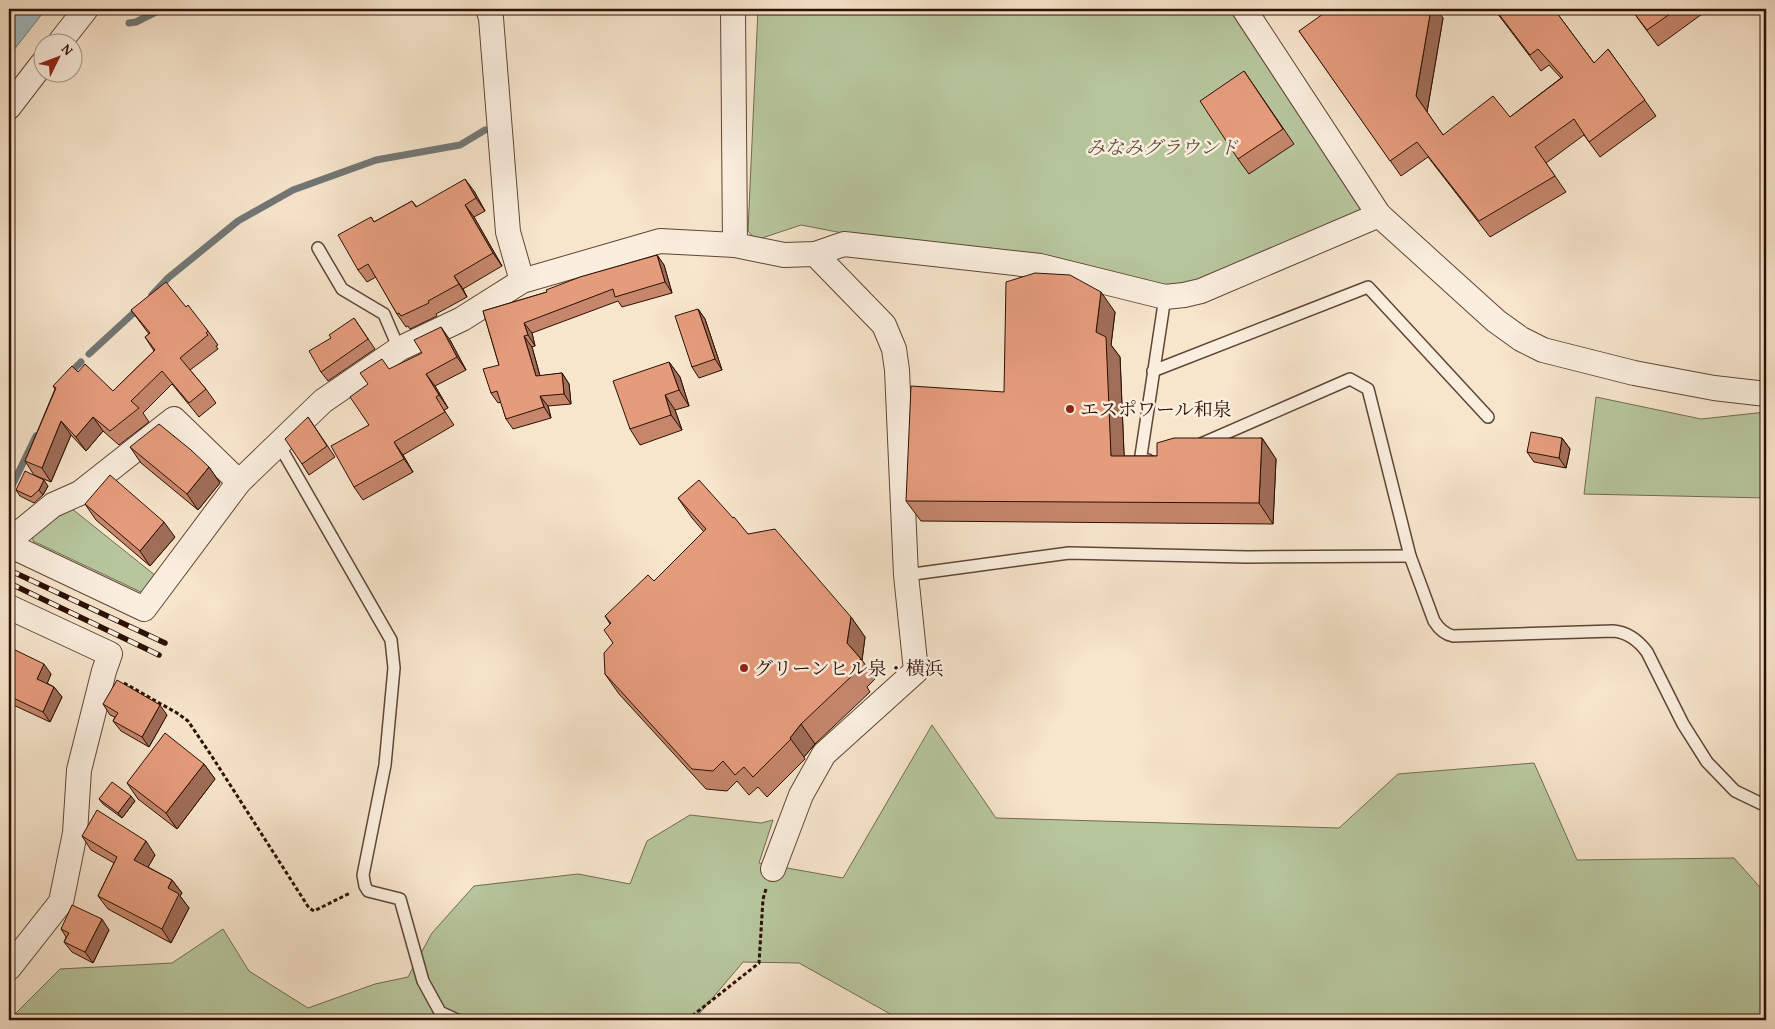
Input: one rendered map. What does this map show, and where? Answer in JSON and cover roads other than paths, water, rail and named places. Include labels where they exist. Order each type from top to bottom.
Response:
[{"type":"street","points":[[68,32],[86,9]]},
{"type":"street","points":[[488,9],[491,18],[508,232],[522,281]]},
{"type":"street","points":[[734,9],[735,245]]},
{"type":"street","points":[[1244,9],[1379,215],[1496,321],[1520,339],[1542,350],[1634,373],[1714,388],[1766,394]]},
{"type":"street","points":[[9,107],[32,77]]},
{"type":"street","points":[[239,482],[174,418],[80,493],[53,505],[9,543],[144,609],[239,482],[323,401],[400,349],[462,319],[522,281],[660,241],[735,245],[784,255],[814,254],[844,244],[1040,266],[1165,296],[1184,295],[1201,291],[1379,215]]},
{"type":"street","points":[[773,869],[801,795],[824,754],[916,671],[906,576],[897,370],[894,349],[888,334],[878,318],[814,254]]},
{"type":"street","points":[[9,607],[110,654],[79,770],[75,833],[61,902],[9,968]]},
{"type":"lane","points":[[318,248],[342,289],[384,314],[400,349]]},
{"type":"lane","points":[[1153,371],[1368,286],[1488,417]]},
{"type":"lane","points":[[1156,458],[1140,462],[1165,296]]},
{"type":"lane","points":[[1190,449],[1350,379],[1368,389],[1410,556],[1434,621],[1447,634],[1453,636],[1613,631],[1633,638],[1647,652],[1683,724],[1707,762],[1734,791],[1762,804],[1766,804]]},
{"type":"lane","points":[[278,443],[391,640],[394,668],[385,765],[364,875],[365,886],[368,890],[400,899],[423,981],[440,1012],[456,1020]]},
{"type":"lane","points":[[906,576],[1069,553],[1246,557],[1410,556]]},
{"type":"water","points":[[9,9],[46,9],[9,56]]},
{"type":"waterway","points":[[129,23],[136,22],[162,9]]},
{"type":"waterway","points":[[152,295],[168,278],[238,221],[293,190],[376,160],[460,145],[485,130]]},
{"type":"waterway","points":[[89,354],[139,308]]},
{"type":"waterway","points":[[69,374],[81,362]]},
{"type":"waterway","points":[[9,492],[36,436]]},
{"type":"railway","points":[[9,570],[165,643]]},
{"type":"railway","points":[[9,583],[159,655]]},
{"type":"place","name":"エスポワール和泉","points":[[1070,409]]},
{"type":"place","name":"グリーンヒル泉・横浜","points":[[744,668]]},
{"type":"park label","name":"みなみグラウンド","points":[[1162,147]]}]
